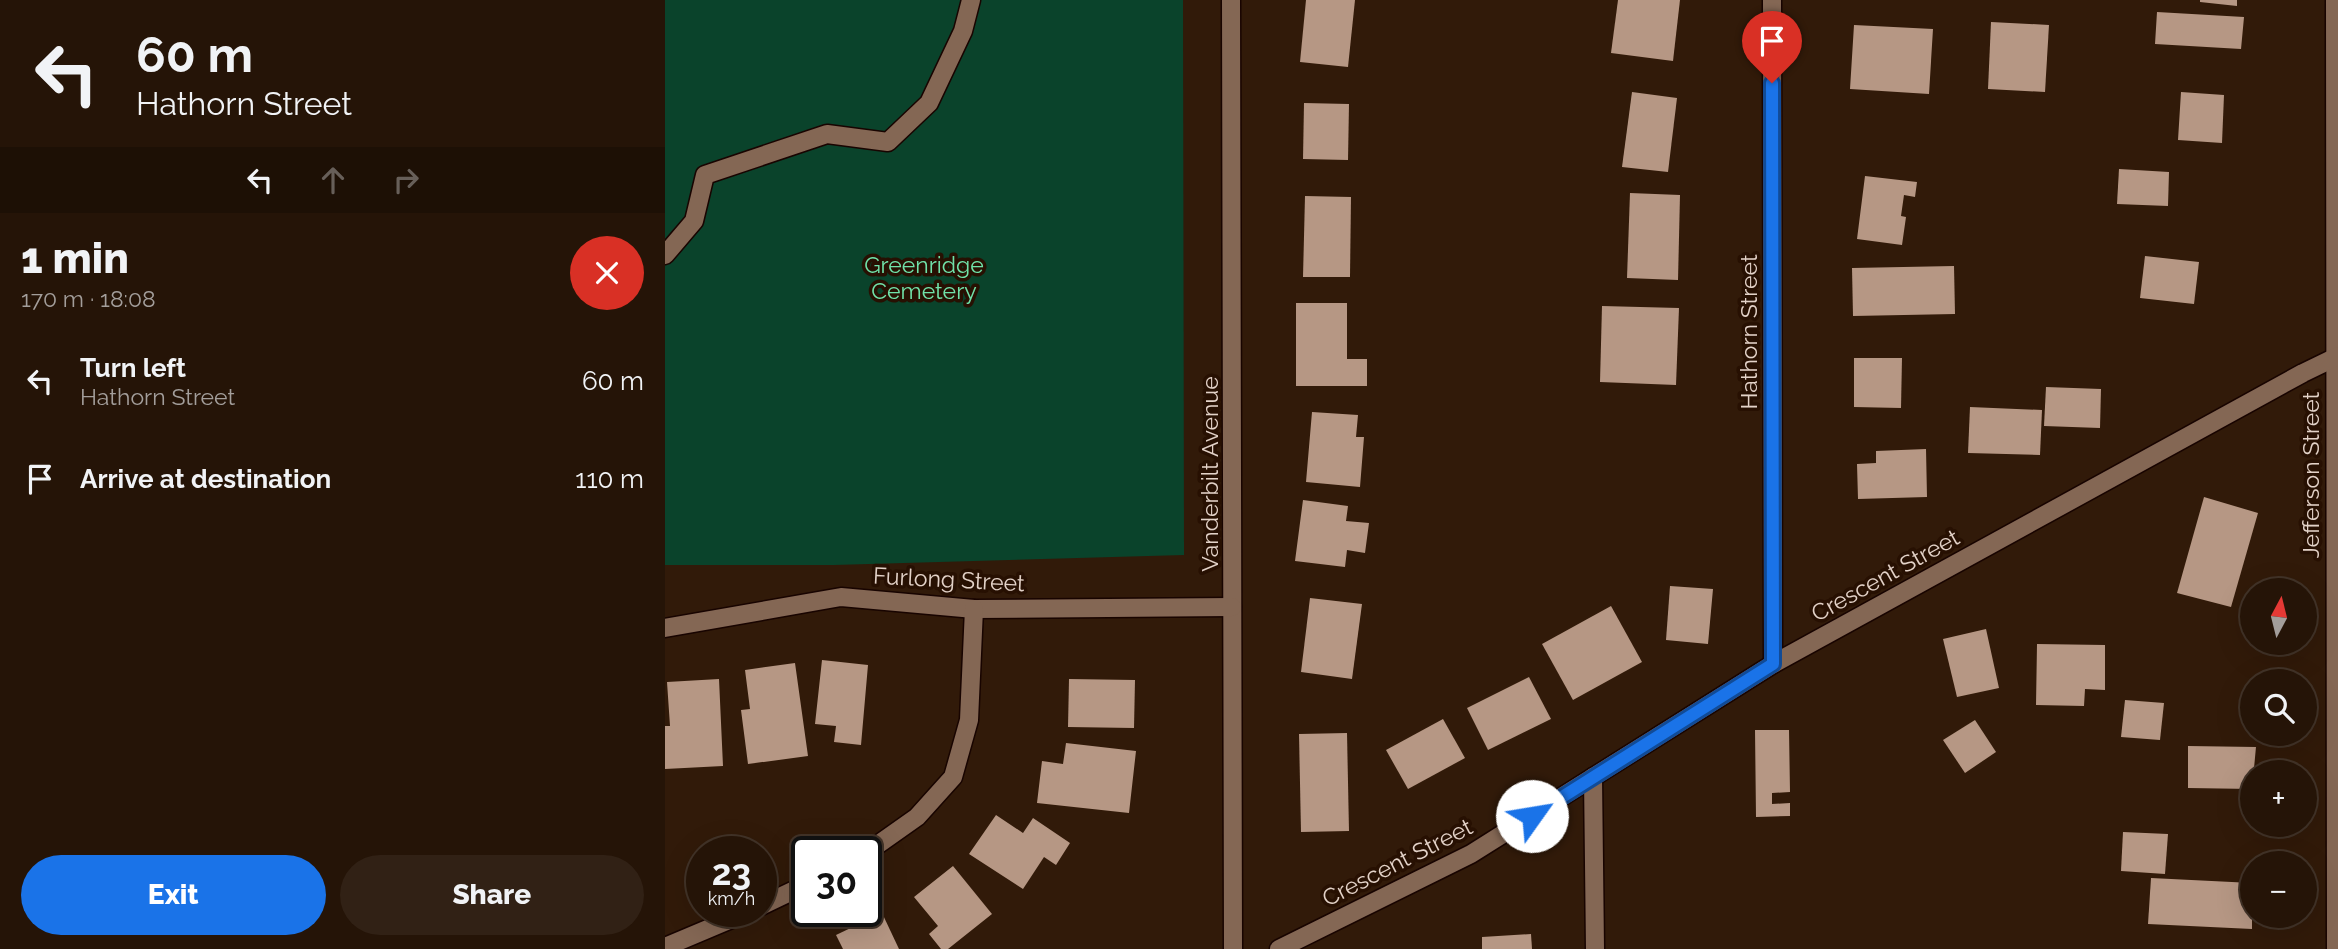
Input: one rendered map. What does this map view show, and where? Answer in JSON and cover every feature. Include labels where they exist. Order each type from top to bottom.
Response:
[{"type":"street","points":[[665,255],[694,221],[705,175],[827,134],[888,142],[929,103],[963,31],[971,0]]},
{"type":"street","name":"Vanderbilt Avenue","points":[[1231,0],[1234,416],[1233,949]]},
{"type":"street","name":"Hathorn Street","points":[[1772,0],[1773,664]]},
{"type":"street","name":"Jefferson Street","points":[[2335,0],[2336,949]]},
{"type":"street","name":"Crescent Street","points":[[1279,949],[1472,854],[1773,664],[2336,357]]},
{"type":"street","name":"Furlong Street","points":[[665,628],[841,597],[974,609],[1233,607]]},
{"type":"street","points":[[882,842],[917,817],[953,777],[969,720],[974,609]]},
{"type":"street","points":[[1593,778],[1595,949]]},
{"type":"street","points":[[665,947],[712,927]]},
{"type":"green space","name":"Greenridge Cemetery","points":[[665,0],[1183,0],[1184,555],[834,565],[665,565]]},
{"type":"building","points":[[1306,0],[1355,0],[1348,67],[1300,62]]},
{"type":"building","points":[[1618,0],[1680,0],[1673,61],[1611,53]]},
{"type":"building","points":[[2237,0],[2237,6],[2200,2]]},
{"type":"building","points":[[2157,12],[2244,17],[2241,49],[2155,44]]},
{"type":"building","points":[[1991,22],[2049,25],[2045,92],[1988,89]]},
{"type":"building","points":[[1854,25],[1933,29],[1929,94],[1850,89]]},
{"type":"building","points":[[1632,92],[1677,98],[1668,172],[1622,167]]},
{"type":"building","points":[[2181,92],[2224,95],[2222,143],[2178,140]]},
{"type":"building","points":[[1304,103],[1349,104],[1348,160],[1303,159]]},
{"type":"building","points":[[2119,169],[2169,172],[2168,206],[2117,204]]},
{"type":"building","points":[[1865,176],[1917,182],[1915,197],[1904,195],[1901,216],[1906,217],[1902,245],[1857,239]]},
{"type":"building","points":[[1630,193],[1680,195],[1678,280],[1627,278]]},
{"type":"building","points":[[1305,196],[1351,197],[1350,277],[1303,277]]},
{"type":"building","points":[[2145,256],[2199,262],[2194,304],[2140,298]]},
{"type":"building","points":[[1954,266],[1955,314],[1853,316],[1852,268]]},
{"type":"building","points":[[1296,303],[1347,303],[1347,359],[1367,359],[1367,386],[1296,386]]},
{"type":"building","points":[[1602,306],[1679,308],[1676,385],[1600,382]]},
{"type":"building","points":[[1854,358],[1902,358],[1901,408],[1854,407]]},
{"type":"building","points":[[2046,387],[2101,389],[2100,428],[2044,426]]},
{"type":"building","points":[[1970,407],[2042,410],[2040,455],[1968,453]]},
{"type":"building","points":[[1312,412],[1358,415],[1356,437],[1364,437],[1360,487],[1306,482]]},
{"type":"building","points":[[1926,449],[1927,497],[1858,499],[1857,464],[1876,463],[1876,451]]},
{"type":"building","points":[[2204,497],[2258,513],[2231,607],[2177,593]]},
{"type":"building","points":[[1303,500],[1348,506],[1346,521],[1369,523],[1365,553],[1347,550],[1345,567],[1295,561]]},
{"type":"building","points":[[1670,586],[1713,589],[1708,644],[1666,640]]},
{"type":"building","points":[[1310,598],[1362,604],[1352,679],[1301,672]]},
{"type":"building","points":[[1611,606],[1642,662],[1573,700],[1542,644]]},
{"type":"building","points":[[1986,629],[1999,688],[1957,697],[1943,639]]},
{"type":"building","points":[[2037,644],[2105,645],[2105,690],[2085,689],[2084,706],[2036,705]]},
{"type":"building","points":[[822,660],[868,665],[861,745],[834,742],[836,726],[815,724]]},
{"type":"building","points":[[795,663],[808,756],[748,764],[741,710],[750,709],[745,670]]},
{"type":"building","points":[[1529,677],[1551,719],[1488,750],[1467,708]]},
{"type":"building","points":[[719,679],[723,766],[665,769],[665,726],[670,726],[667,682]]},
{"type":"building","points":[[1069,679],[1135,680],[1134,728],[1068,727]]},
{"type":"building","points":[[2125,700],[2164,703],[2160,740],[2121,737]]},
{"type":"building","points":[[1443,719],[1465,758],[1408,789],[1386,750]]},
{"type":"building","points":[[1975,720],[1996,752],[1965,773],[1943,740]]},
{"type":"building","points":[[1755,730],[1789,730],[1790,792],[1772,793],[1772,804],[1790,803],[1790,816],[1756,817]]},
{"type":"building","points":[[1347,733],[1349,831],[1301,832],[1299,734]]},
{"type":"building","points":[[1066,743],[1136,751],[1129,813],[1037,803],[1042,761],[1063,764]]},
{"type":"building","points":[[2188,746],[2256,747],[2255,760],[2240,760],[2240,789],[2188,788]]},
{"type":"building","points":[[996,815],[1023,833],[1033,818],[1070,843],[1056,865],[1044,857],[1023,889],[969,854]]},
{"type":"building","points":[[2123,832],[2168,834],[2165,874],[2121,871]]},
{"type":"building","points":[[953,866],[992,914],[948,949],[941,949],[929,934],[938,926],[914,897]]},
{"type":"building","points":[[2151,878],[2240,882],[2240,928],[2252,929],[2148,924]]},
{"type":"building","points":[[882,913],[899,949],[843,949],[836,935],[853,927],[882,927]]},
{"type":"building","points":[[1531,934],[1532,949],[1482,949],[1482,937]]},
{"type":"route","points":[[1532,816],[1773,664],[1772,83]]}]
